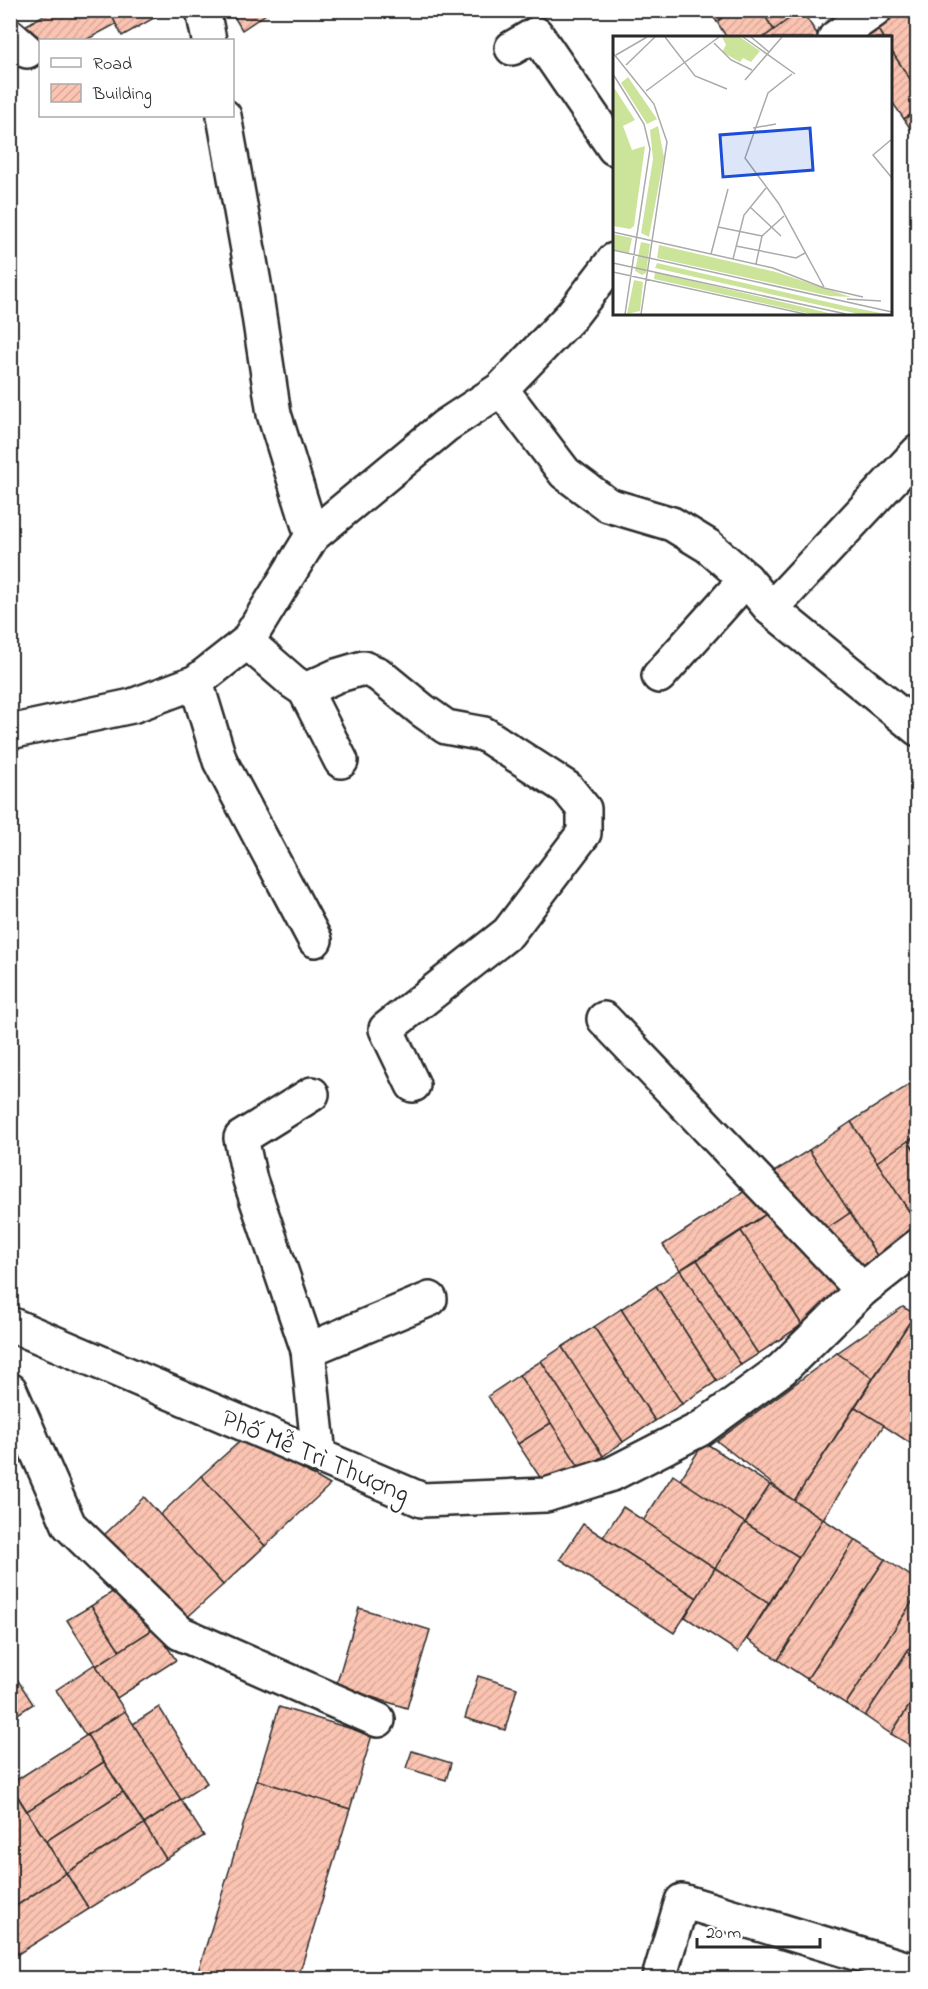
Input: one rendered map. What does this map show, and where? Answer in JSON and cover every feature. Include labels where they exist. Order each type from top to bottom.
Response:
[{"type":"street","points":[[203,10],[209,39]]},
{"type":"street","points":[[838,36],[874,10]]},
{"type":"street","points":[[512,48],[536,34],[613,145]]},
{"type":"street","points":[[224,117],[254,283],[274,414],[312,536]]},
{"type":"street","points":[[10,732],[132,706],[196,682],[248,642],[312,536],[445,426],[501,389],[571,316],[613,263]]},
{"type":"street","points":[[501,389],[565,473],[608,505],[672,524],[708,546],[746,579],[771,609],[912,713]]},
{"type":"street","points":[[771,609],[918,452]]},
{"type":"street","points":[[659,676],[746,579]]},
{"type":"street","points":[[248,642],[305,690],[341,761]]},
{"type":"street","points":[[305,690],[336,676],[363,668],[378,674],[446,727],[484,734],[551,777],[567,788],[584,809],[584,833],[508,933],[386,1029],[413,1085]]},
{"type":"street","points":[[196,682],[220,762],[315,940]]},
{"type":"street","points":[[604,1019],[862,1290]]},
{"type":"street","points":[[312,1094],[242,1138],[250,1180],[308,1350],[319,1456]]},
{"type":"street","name":"Phố Mễ Trì Thượng","points":[[10,1324],[422,1500],[546,1495],[612,1474],[700,1429],[782,1369],[862,1290],[911,1259]]},
{"type":"street","points":[[308,1350],[430,1299]]},
{"type":"street","points":[[10,1390],[69,1526],[180,1633],[378,1720]]},
{"type":"street","points":[[659,1978],[682,1901],[918,1972]]},
{"type":"building","points":[[53,10],[109,10],[116,24],[88,39],[39,39],[39,66],[32,70],[12,33]]},
{"type":"building","points":[[109,10],[168,10],[122,36]]},
{"type":"building","points":[[230,10],[272,10],[242,30]]},
{"type":"building","points":[[708,10],[733,10],[717,22]]},
{"type":"building","points":[[733,10],[761,10],[774,30],[766,36],[726,36],[717,22]]},
{"type":"building","points":[[761,10],[801,10],[774,30]]},
{"type":"building","points":[[801,10],[819,36],[766,36]]},
{"type":"building","points":[[892,10],[898,10],[918,23],[918,91],[892,52],[892,36],[882,36],[874,23]]},
{"type":"building","points":[[874,23],[882,36],[856,36]]},
{"type":"building","points":[[892,52],[918,91],[918,110],[904,119],[892,102]]},
{"type":"building","points":[[918,110],[918,140],[904,119]]},
{"type":"building","points":[[918,1079],[918,1135],[877,1162],[851,1122]]},
{"type":"building","points":[[851,1122],[918,1225],[918,1250],[886,1270],[809,1150]]},
{"type":"building","points":[[918,1135],[918,1155],[908,1141]]},
{"type":"building","points":[[908,1141],[918,1155],[918,1225],[877,1162]]},
{"type":"building","points":[[809,1150],[850,1213],[811,1239],[769,1175]]},
{"type":"building","points":[[769,1175],[786,1201],[680,1270],[663,1245]]},
{"type":"building","points":[[786,1201],[847,1296],[802,1325],[741,1231]]},
{"type":"building","points":[[850,1213],[886,1270],[847,1296],[811,1239]]},
{"type":"building","points":[[741,1231],[802,1325],[758,1354],[697,1260]]},
{"type":"building","points":[[697,1260],[758,1354],[741,1365],[680,1270]]},
{"type":"building","points":[[680,1270],[741,1365],[717,1381],[656,1286]]},
{"type":"building","points":[[656,1286],[717,1381],[682,1404],[621,1309]]},
{"type":"building","points":[[903,1307],[915,1314],[873,1378],[837,1353]]},
{"type":"building","points":[[621,1309],[682,1404],[655,1421],[594,1327]]},
{"type":"building","points":[[915,1314],[918,1316],[918,1431],[910,1443],[855,1407]]},
{"type":"building","points":[[594,1327],[655,1421],[623,1442],[562,1347]]},
{"type":"building","points":[[562,1347],[623,1442],[603,1456],[541,1361]]},
{"type":"building","points":[[837,1353],[873,1378],[794,1501],[717,1441]]},
{"type":"building","points":[[541,1361],[603,1456],[581,1470],[519,1375]]},
{"type":"building","points":[[519,1375],[551,1423],[518,1444],[488,1396]]},
{"type":"building","points":[[855,1407],[884,1425],[823,1519],[794,1501]]},
{"type":"building","points":[[551,1423],[581,1470],[549,1491],[518,1444]]},
{"type":"building","points":[[246,1436],[330,1485],[265,1546],[201,1476]]},
{"type":"building","points":[[704,1442],[770,1485],[745,1523],[680,1480]]},
{"type":"building","points":[[673,1475],[745,1523],[715,1568],[643,1521]]},
{"type":"building","points":[[201,1476],[265,1546],[223,1585],[160,1515]]},
{"type":"building","points":[[770,1485],[823,1519],[799,1557],[745,1523]]},
{"type":"building","points":[[144,1497],[223,1585],[182,1622],[103,1536]]},
{"type":"building","points":[[623,1507],[715,1568],[697,1598],[603,1537]]},
{"type":"building","points":[[823,1519],[855,1540],[778,1660],[747,1639]]},
{"type":"building","points":[[745,1523],[799,1557],[769,1603],[715,1568]]},
{"type":"building","points":[[583,1524],[697,1598],[674,1633],[560,1559]]},
{"type":"building","points":[[855,1540],[885,1559],[807,1679],[778,1660]]},
{"type":"building","points":[[885,1559],[918,1581],[918,1593],[846,1704],[807,1679]]},
{"type":"building","points":[[715,1568],[769,1603],[738,1652],[685,1617]]},
{"type":"building","points":[[126,1583],[155,1628],[120,1651],[91,1606]]},
{"type":"building","points":[[918,1593],[918,1635],[865,1716],[846,1704]]},
{"type":"building","points":[[91,1606],[120,1651],[96,1666],[67,1620]]},
{"type":"building","points":[[359,1608],[430,1630],[407,1708],[336,1686]]},
{"type":"building","points":[[155,1628],[176,1660],[117,1698],[96,1666]]},
{"type":"building","points":[[918,1635],[918,1692],[891,1734],[865,1716]]},
{"type":"building","points":[[95,1664],[125,1711],[86,1736],[56,1690]]},
{"type":"building","points":[[10,1668],[33,1704],[10,1719]]},
{"type":"building","points":[[478,1676],[517,1688],[505,1730],[465,1718]]},
{"type":"building","points":[[918,1692],[918,1750],[891,1734]]},
{"type":"building","points":[[159,1707],[207,1783],[181,1800],[133,1724]]},
{"type":"building","points":[[279,1707],[372,1735],[350,1809],[257,1780]]},
{"type":"building","points":[[125,1711],[181,1800],[144,1824],[87,1735]]},
{"type":"building","points":[[87,1735],[104,1762],[27,1811],[10,1784]]},
{"type":"building","points":[[412,1751],[451,1763],[446,1780],[406,1768]]},
{"type":"building","points":[[104,1762],[123,1792],[46,1841],[27,1811]]},
{"type":"building","points":[[257,1780],[350,1809],[298,1978],[221,1978],[198,1972]]},
{"type":"building","points":[[10,1785],[66,1873],[10,1910],[10,1849],[14,1847],[10,1841]]},
{"type":"building","points":[[123,1792],[144,1824],[66,1873],[46,1841]]},
{"type":"building","points":[[181,1800],[204,1836],[166,1859],[144,1824]]},
{"type":"building","points":[[144,1824],[166,1859],[89,1909],[66,1873]]},
{"type":"building","points":[[66,1873],[89,1909],[18,1954],[10,1942],[10,1910]]},
{"type":"building","points":[[198,1972],[221,1978],[196,1978]]}]
